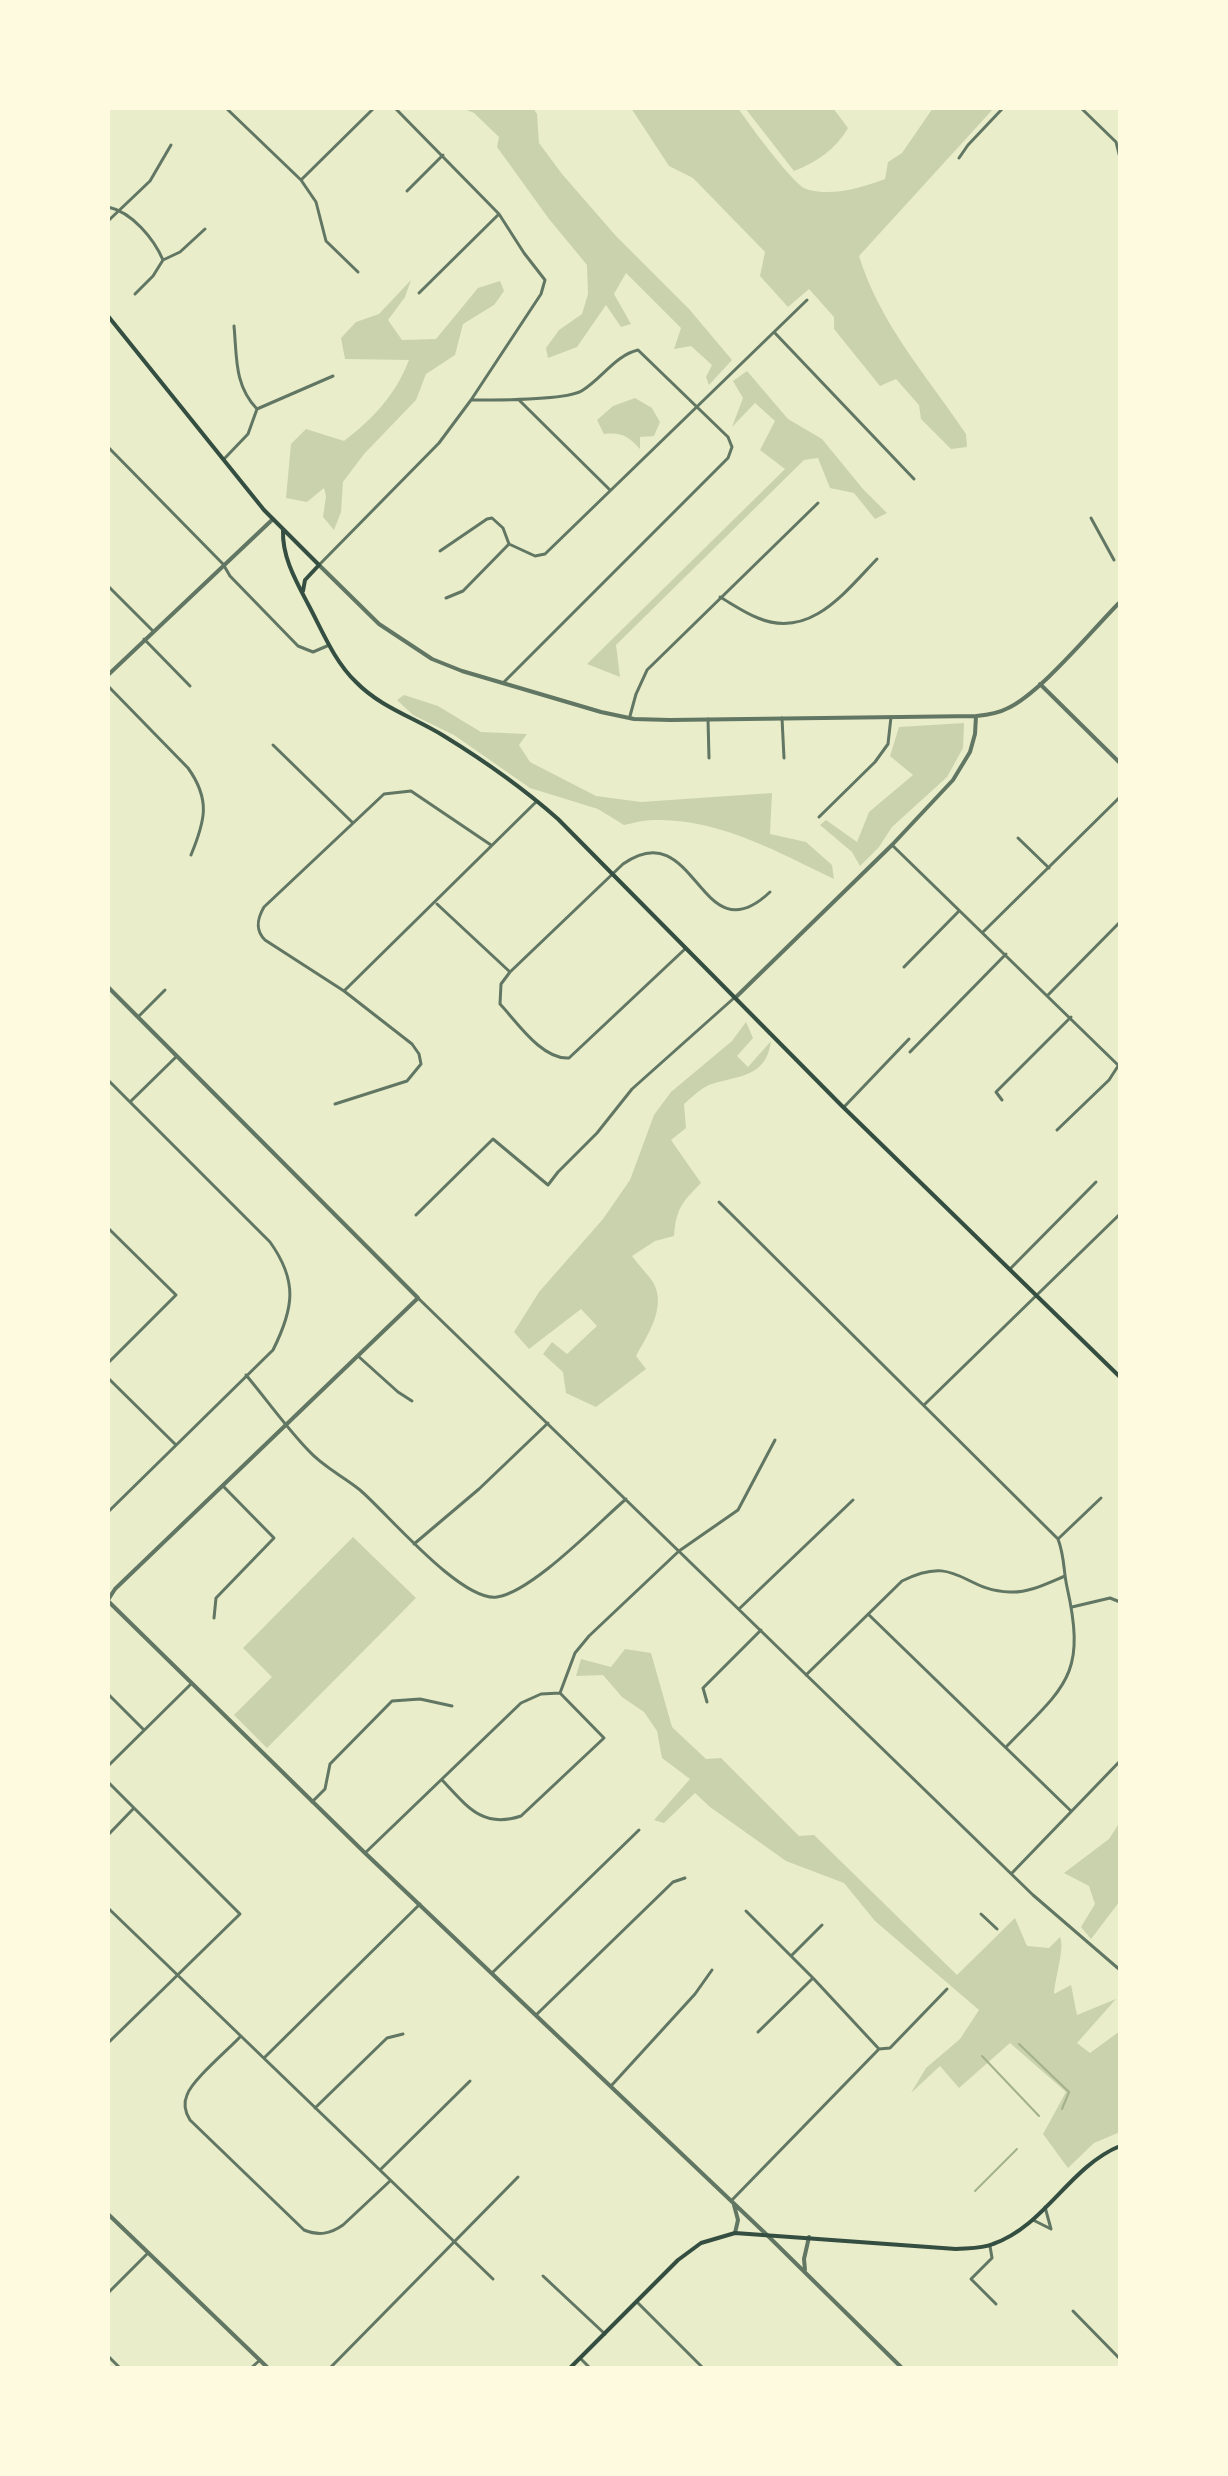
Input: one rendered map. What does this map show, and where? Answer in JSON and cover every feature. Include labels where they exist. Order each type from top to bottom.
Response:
[{"type":"main road","points":[[108,316],[273,519],[319,565],[305,580],[303,593]]},
{"type":"main road","points":[[283,530],[283,545],[294,579],[352,679],[373,697],[444,736],[537,801],[1120,1377]]},
{"type":"main road","points":[[570,2368],[678,2260],[701,2243],[735,2233],[956,2249],[990,2246],[1010,2237],[1032,2220],[1091,2161],[1120,2146]]},
{"type":"street","points":[[226,108],[301,180],[316,202],[326,241],[358,272]]},
{"type":"street","points":[[301,180],[374,108]]},
{"type":"street","points":[[395,108],[499,214],[545,280],[541,294],[439,443],[319,565],[379,624],[411,647],[452,667],[629,718],[976,716],[1007,709],[1022,700],[1120,602]]},
{"type":"street","points":[[959,158],[1003,108]]},
{"type":"street","points":[[1081,108],[1116,142],[1120,158]]},
{"type":"street","points":[[108,221],[150,181],[171,145]]},
{"type":"street","points":[[407,191],[443,155]]},
{"type":"street","points":[[108,207],[119,210],[155,242],[163,260]]},
{"type":"street","points":[[419,293],[499,214]]},
{"type":"street","points":[[135,294],[153,276],[163,260],[180,252],[205,229]]},
{"type":"street","points":[[440,551],[492,518],[503,528],[509,544],[535,556],[545,554],[807,300]]},
{"type":"street","points":[[234,326],[240,384],[243,393],[257,409]]},
{"type":"street","points":[[774,332],[914,479]]},
{"type":"street","points":[[471,400],[519,400],[581,393],[627,353],[638,350],[728,437],[732,447],[728,458],[503,683]]},
{"type":"street","points":[[224,459],[248,434],[257,409],[333,376]]},
{"type":"street","points":[[519,400],[610,490]]},
{"type":"street","points":[[108,447],[298,646],[307,651],[319,651],[329,644]]},
{"type":"street","points":[[629,718],[647,670],[818,503]]},
{"type":"street","points":[[1091,518],[1114,560]]},
{"type":"street","points":[[108,675],[273,519]]},
{"type":"street","points":[[446,598],[463,591],[509,544]]},
{"type":"street","points":[[720,597],[759,619],[798,623],[819,615],[834,604],[877,559]]},
{"type":"street","points":[[108,586],[153,631]]},
{"type":"street","points":[[144,639],[190,686]]},
{"type":"street","points":[[1040,684],[1120,763]]},
{"type":"street","points":[[108,686],[199,783],[204,815],[202,829],[191,855]]},
{"type":"street","points":[[416,1215],[493,1139],[548,1185],[597,1133],[632,1089],[734,998],[892,845],[962,767],[975,734],[976,716]]},
{"type":"street","points":[[819,817],[888,744],[891,717]]},
{"type":"street","points":[[782,718],[784,758]]},
{"type":"street","points":[[708,719],[709,758]]},
{"type":"street","points":[[273,745],[353,823]]},
{"type":"street","points":[[335,1104],[407,1081],[421,1064],[419,1054],[412,1044],[344,991],[265,940],[259,933],[258,924],[264,907],[384,794],[397,790],[411,791],[491,845]]},
{"type":"street","points":[[983,932],[1120,797]]},
{"type":"street","points":[[344,991],[537,801]]},
{"type":"street","points":[[1018,838],[1049,868]]},
{"type":"street","points":[[892,845],[1120,1065],[1109,1080],[1057,1130]]},
{"type":"street","points":[[685,949],[577,1054],[562,1058],[537,1043],[500,1004],[501,984],[510,972],[632,858],[659,853],[673,857],[706,894],[724,908],[732,910],[756,905],[770,892]]},
{"type":"street","points":[[436,903],[510,972]]},
{"type":"street","points":[[904,967],[959,911]]},
{"type":"street","points":[[1048,995],[1120,922]]},
{"type":"street","points":[[910,1052],[1006,954]]},
{"type":"street","points":[[108,987],[418,1298],[806,1675],[1012,1873],[1120,1970]]},
{"type":"street","points":[[138,1017],[165,990]]},
{"type":"street","points":[[1002,1100],[996,1092],[1071,1017]]},
{"type":"street","points":[[844,1107],[909,1039]]},
{"type":"street","points":[[130,1103],[177,1056]]},
{"type":"street","points":[[108,1080],[270,1242],[284,1262],[291,1302],[286,1325],[273,1350],[108,1512]]},
{"type":"street","points":[[1010,1269],[1096,1182]]},
{"type":"street","points":[[719,1202],[1058,1539],[1065,1557],[1065,1576],[1076,1631],[1071,1670],[1052,1699],[1007,1746]]},
{"type":"street","points":[[925,1404],[1120,1215]]},
{"type":"street","points":[[108,1228],[176,1295],[108,1363]]},
{"type":"street","points":[[418,1298],[115,1589],[108,1600],[312,1802],[766,2234],[902,2368]]},
{"type":"street","points":[[358,1356],[412,1401]]},
{"type":"street","points":[[246,1375],[308,1452],[364,1493],[414,1544],[461,1583],[495,1598],[524,1588],[626,1499]]},
{"type":"street","points":[[108,1378],[176,1445]]},
{"type":"street","points":[[414,1544],[479,1489],[548,1423]]},
{"type":"street","points":[[560,1693],[575,1653],[589,1636],[679,1551],[738,1510],[775,1440]]},
{"type":"street","points":[[214,1618],[216,1598],[274,1538],[223,1486]]},
{"type":"street","points":[[1058,1539],[1101,1498]]},
{"type":"street","points":[[739,1609],[853,1500]]},
{"type":"street","points":[[806,1675],[902,1581],[928,1570],[943,1569],[992,1589],[1010,1592],[1041,1586],[1065,1576]]},
{"type":"street","points":[[1072,1607],[1110,1598],[1120,1602]]},
{"type":"street","points":[[868,1614],[1071,1811]]},
{"type":"street","points":[[707,1702],[703,1688],[761,1630]]},
{"type":"street","points":[[108,1766],[191,1684]]},
{"type":"street","points":[[365,1853],[521,1703],[541,1694],[560,1693],[604,1738],[521,1816],[508,1820],[493,1820],[471,1810],[442,1780]]},
{"type":"street","points":[[108,1694],[144,1730]]},
{"type":"street","points":[[312,1802],[325,1789],[330,1764],[392,1701],[420,1699],[452,1706]]},
{"type":"street","points":[[1012,1873],[1120,1761]]},
{"type":"street","points":[[108,1782],[240,1914],[108,2043]]},
{"type":"street","points":[[108,1835],[134,1808]]},
{"type":"street","points":[[492,1973],[639,1830]]},
{"type":"street","points":[[536,2015],[673,1882],[685,1878]]},
{"type":"street","points":[[264,2058],[420,1904]]},
{"type":"street","points":[[108,1908],[493,2279]]},
{"type":"street","points":[[746,1911],[879,2049]]},
{"type":"street","points":[[981,1914],[997,1929]]},
{"type":"street","points":[[791,1956],[822,1925]]},
{"type":"street","points":[[611,2086],[695,1994],[712,1970]]},
{"type":"street","points":[[758,2032],[813,1978]]},
{"type":"street","points":[[732,2202],[879,2049],[890,2048],[947,1989]]},
{"type":"street","points":[[315,2108],[387,2038],[403,2034]]},
{"type":"street","points":[[241,2036],[190,2088],[185,2102],[185,2111],[190,2120],[304,2230],[314,2234],[343,2225],[390,2180]]},
{"type":"street","points":[[380,2170],[470,2081]]},
{"type":"street","points":[[330,2368],[518,2177]]},
{"type":"street","points":[[732,2202],[738,2213],[735,2233]]},
{"type":"street","points":[[1032,2220],[1051,2229],[1045,2207]]},
{"type":"street","points":[[108,2214],[268,2368]]},
{"type":"street","points":[[806,2273],[804,2259],[809,2237]]},
{"type":"street","points":[[990,2246],[992,2258],[971,2279],[996,2304]]},
{"type":"street","points":[[108,2293],[148,2253]]},
{"type":"street","points":[[543,2276],[605,2334]]},
{"type":"street","points":[[637,2302],[703,2368]]},
{"type":"street","points":[[1073,2311],[1120,2359]]},
{"type":"street","points":[[108,2356],[120,2368]]},
{"type":"street","points":[[580,2358],[590,2368]]},
{"type":"street","points":[[251,2368],[260,2360]]},
{"type":"green space","points":[[462,108],[533,108],[537,114],[539,143],[562,174],[616,236],[689,309],[732,360],[709,385],[706,377],[712,365],[691,346],[674,349],[681,328],[626,273],[614,294],[631,324],[621,327],[606,305],[577,347],[548,358],[546,348],[559,330],[582,314],[588,294],[587,265],[497,147],[499,137],[474,113]]},
{"type":"green space","points":[[631,108],[738,108],[800,185],[816,191],[836,192],[885,179],[888,162],[902,153],[933,108],[994,108],[859,256],[892,327],[966,434],[967,447],[951,449],[921,419],[919,405],[896,379],[880,386],[834,329],[834,317],[809,289],[788,307],[760,276],[765,252],[693,178],[669,166]]},
{"type":"green space","points":[[745,108],[833,108],[848,128],[825,154],[794,171]]},
{"type":"green space","points":[[411,280],[405,297],[388,320],[402,340],[436,339],[478,288],[500,281],[504,291],[494,305],[463,324],[455,355],[426,374],[416,400],[364,454],[343,482],[341,512],[334,530],[323,517],[324,488],[307,502],[286,498],[291,444],[306,429],[344,441],[374,415],[390,395],[409,360],[345,359],[341,338],[356,322],[379,314]]},
{"type":"green space","points":[[747,371],[788,419],[822,439],[887,513],[875,519],[854,493],[830,488],[818,458],[804,460],[616,645],[620,677],[587,664],[785,469],[760,450],[775,421],[755,403],[732,427],[743,398],[733,381]]},
{"type":"green space","points":[[635,398],[652,408],[660,422],[654,436],[640,437],[640,449],[624,436],[604,434],[597,420],[613,406]]},
{"type":"green space","points":[[404,695],[438,706],[481,732],[527,734],[519,745],[530,762],[596,796],[641,802],[772,793],[770,834],[806,842],[832,865],[834,879],[769,848],[724,831],[678,821],[650,820],[624,825],[598,809],[530,788],[454,735],[413,715],[397,700]]},
{"type":"green space","points":[[964,723],[963,748],[947,777],[892,827],[879,847],[860,866],[852,852],[820,825],[826,820],[857,842],[869,812],[913,775],[890,756],[899,727]]},
{"type":"green space","points":[[746,1022],[753,1038],[737,1056],[748,1067],[771,1041],[768,1053],[757,1069],[749,1074],[709,1085],[684,1104],[686,1128],[671,1140],[701,1183],[681,1206],[674,1236],[655,1241],[632,1256],[657,1291],[657,1311],[636,1356],[646,1369],[596,1407],[566,1393],[563,1372],[543,1354],[552,1342],[567,1354],[597,1326],[581,1309],[529,1349],[514,1332],[539,1292],[603,1219],[630,1180],[654,1115],[671,1092],[732,1041]]},
{"type":"green space","points":[[353,1537],[416,1598],[267,1748],[234,1715],[272,1677],[243,1648]]},
{"type":"green space","points":[[625,1649],[651,1653],[672,1727],[706,1759],[721,1758],[799,1836],[814,1835],[957,1975],[1015,1918],[1027,1946],[1049,1948],[1060,1937],[1061,1956],[1054,1994],[1071,1985],[1077,2015],[1116,1999],[1077,2043],[1090,2053],[1120,2031],[1120,2132],[1094,2143],[1068,2168],[1043,2134],[1066,2092],[1010,2043],[959,2088],[940,2066],[911,2093],[926,2068],[960,2039],[979,2010],[875,1921],[844,1883],[786,1861],[695,1793],[664,1823],[654,1820],[690,1779],[662,1758],[657,1731],[644,1712],[622,1697],[603,1675],[576,1676],[581,1659],[611,1667]]},
{"type":"green space","points":[[1120,1822],[1120,1901],[1091,1939],[1081,1927],[1095,1904],[1089,1886],[1064,1873],[1109,1839]]},
{"type":"waterway","points":[[1019,2044],[1069,2092],[1062,2109]]},
{"type":"waterway","points":[[982,2056],[1039,2116]]},
{"type":"waterway","points":[[975,2191],[1017,2149]]}]
